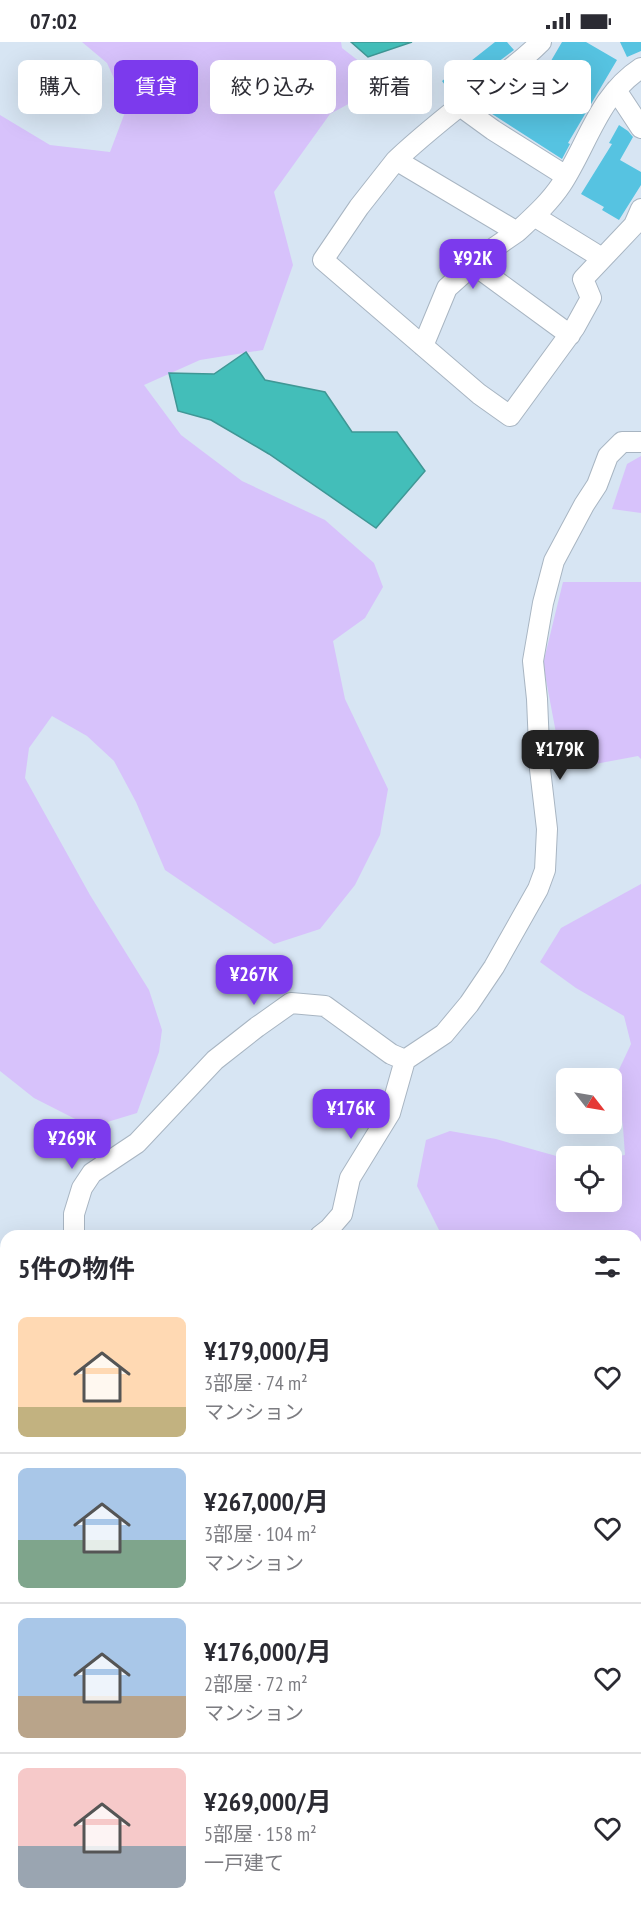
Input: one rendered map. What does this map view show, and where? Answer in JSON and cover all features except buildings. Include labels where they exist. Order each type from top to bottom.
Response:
[{"type":"street","points":[[523,60],[541,42]]},
{"type":"street","points":[[423,346],[447,288],[473,264],[517,232],[553,196],[607,101],[625,78],[641,68]]},
{"type":"street","points":[[616,90],[641,128]]},
{"type":"street","points":[[451,114],[396,160],[359,207],[323,260],[479,394],[510,416],[570,335],[591,298],[583,279],[634,225],[641,209]]},
{"type":"street","points":[[471,114],[566,176]]},
{"type":"street","points":[[396,160],[517,232]]},
{"type":"street","points":[[534,216],[602,258]]},
{"type":"street","points":[[473,264],[570,335]]},
{"type":"street","points":[[328,1230],[342,1214],[350,1178],[390,1113],[405,1060],[444,1034],[469,1004],[494,967],[538,889],[545,870],[547,830],[540,769],[533,661],[543,603],[554,561],[597,485],[608,456],[622,442],[641,442]]},
{"type":"street","points":[[74,1230],[74,1214],[82,1188],[92,1173],[136,1143],[215,1060],[291,1003],[324,1006],[391,1054],[405,1060]]},
{"type":"shaded area","points":[[82,42],[341,42],[342,48],[357,60],[348,60],[348,104],[336,111],[336,60],[210,60],[210,114],[330,114],[274,192],[293,265],[263,350],[200,360],[144,385],[181,435],[242,481],[325,520],[374,563],[383,587],[365,618],[333,641],[345,699],[388,789],[380,835],[355,885],[320,929],[274,944],[165,870],[136,802],[114,761],[87,736],[52,716],[29,748],[25,778],[90,895],[149,990],[162,1030],[159,1052],[137,1113],[91,1127],[34,1098],[0,1071],[0,115],[50,145],[110,152],[124,114],[198,114],[198,60],[114,60],[114,78],[107,63]]},
{"type":"shaded area","points":[[351,42],[412,42],[368,57]]},
{"type":"shaded area","points":[[246,352],[265,380],[325,392],[352,432],[397,432],[425,471],[376,528],[269,454],[211,420],[178,411],[169,373],[214,374]]},
{"type":"shaded area","points":[[641,456],[641,513],[612,509],[627,464]]},
{"type":"shaded area","points":[[563,582],[641,582],[641,759],[638,756],[563,770],[543,664]]},
{"type":"shaded area","points":[[641,884],[641,1230],[439,1230],[417,1186],[426,1140],[450,1131],[496,1139],[556,1156],[556,1212],[622,1212],[622,1155],[625,1155],[622,1068],[620,1068],[631,1044],[624,1016],[576,988],[540,962],[561,928]]}]
